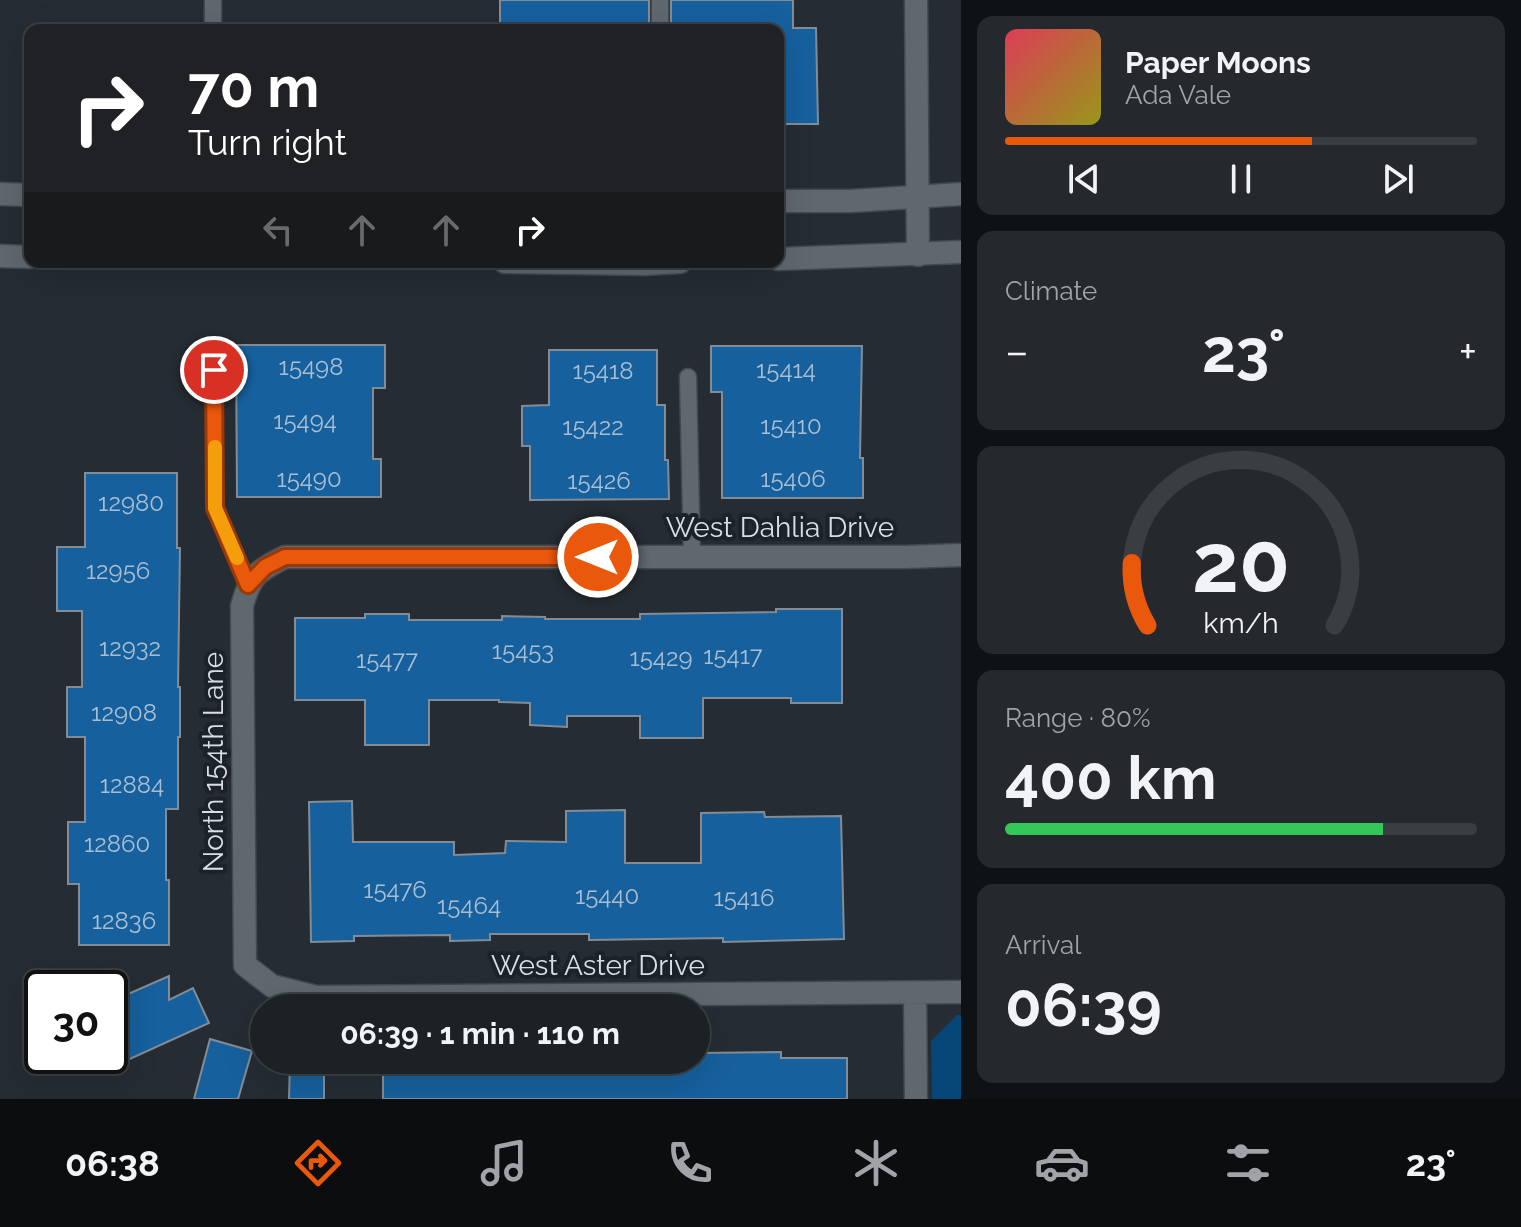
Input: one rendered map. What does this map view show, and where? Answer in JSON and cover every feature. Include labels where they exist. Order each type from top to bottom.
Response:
[{"type":"street","points":[[916,0],[918,255]]},
{"type":"street","points":[[0,194],[24,195]]},
{"type":"street","points":[[784,201],[851,201],[961,194]]},
{"type":"street","points":[[784,259],[961,252]]},
{"type":"street","points":[[0,256],[24,257]]},
{"type":"street","name":"West Dahlia Drive","points":[[248,585],[265,567],[285,557],[961,555]]},
{"type":"street","name":"North 154th Lane","points":[[245,965],[242,606],[248,585]]},
{"type":"street","name":"West Aster Drive","points":[[245,965],[272,986],[316,997],[961,992]]},
{"type":"street","points":[[915,993],[916,1099]]},
{"type":"lane","points":[[213,0],[213,24]]},
{"type":"lane","points":[[660,0],[660,24]]},
{"type":"lane","points":[[214,370],[215,508],[248,585]]},
{"type":"lane","points":[[688,377],[692,557]]},
{"type":"shaded area","points":[[957,1015],[961,1015],[961,1099],[932,1099],[931,1041]]},
{"type":"building","points":[[500,0],[649,0],[649,24],[500,24]]},
{"type":"building","points":[[671,0],[793,0],[793,28],[816,28],[818,124],[784,124],[784,24],[671,24]]},
{"type":"building","points":[[236,345],[385,345],[385,388],[373,388],[373,459],[381,459],[381,497],[237,497]]},
{"type":"building","points":[[711,346],[862,346],[860,458],[863,458],[863,498],[722,498],[722,392],[711,392]]},
{"type":"building","points":[[549,350],[657,350],[657,405],[665,405],[669,499],[530,500],[530,446],[522,446],[522,406],[549,405]]},
{"type":"building","points":[[85,473],[177,473],[180,737],[178,809],[166,809],[169,945],[79,945],[79,884],[68,884],[68,822],[85,822],[85,737],[67,737],[67,687],[82,687],[82,611],[57,611],[57,547],[85,547]]},
{"type":"building","points":[[776,609],[842,609],[842,703],[791,703],[791,698],[703,698],[703,738],[640,738],[640,716],[567,716],[567,727],[530,725],[530,703],[429,700],[429,745],[365,745],[365,700],[295,700],[295,618],[365,618],[365,614],[409,614],[409,620],[502,620],[502,616],[640,619],[640,614],[776,612]]},
{"type":"building","points":[[352,801],[353,842],[454,842],[454,855],[505,853],[506,841],[566,842],[566,811],[625,810],[625,863],[701,863],[701,813],[764,812],[765,817],[841,816],[844,939],[723,942],[723,938],[589,940],[589,934],[490,934],[490,940],[450,941],[450,935],[354,936],[354,941],[311,942],[309,802]]},
{"type":"building","points":[[169,976],[169,1000],[193,988],[209,1023],[128,1060],[128,994]]},
{"type":"building","points":[[210,1039],[250,1050],[238,1099],[194,1099]]},
{"type":"building","points":[[781,1052],[781,1058],[847,1058],[847,1099],[383,1099],[383,1074],[710,1074],[710,1053]]},
{"type":"building","points":[[290,1074],[324,1074],[324,1099],[289,1099]]},
{"type":"slow traffic","points":[[215,447],[215,508],[237,558]]},
{"type":"route","points":[[214,370],[215,508],[248,585],[265,567],[285,557],[598,557]]}]
